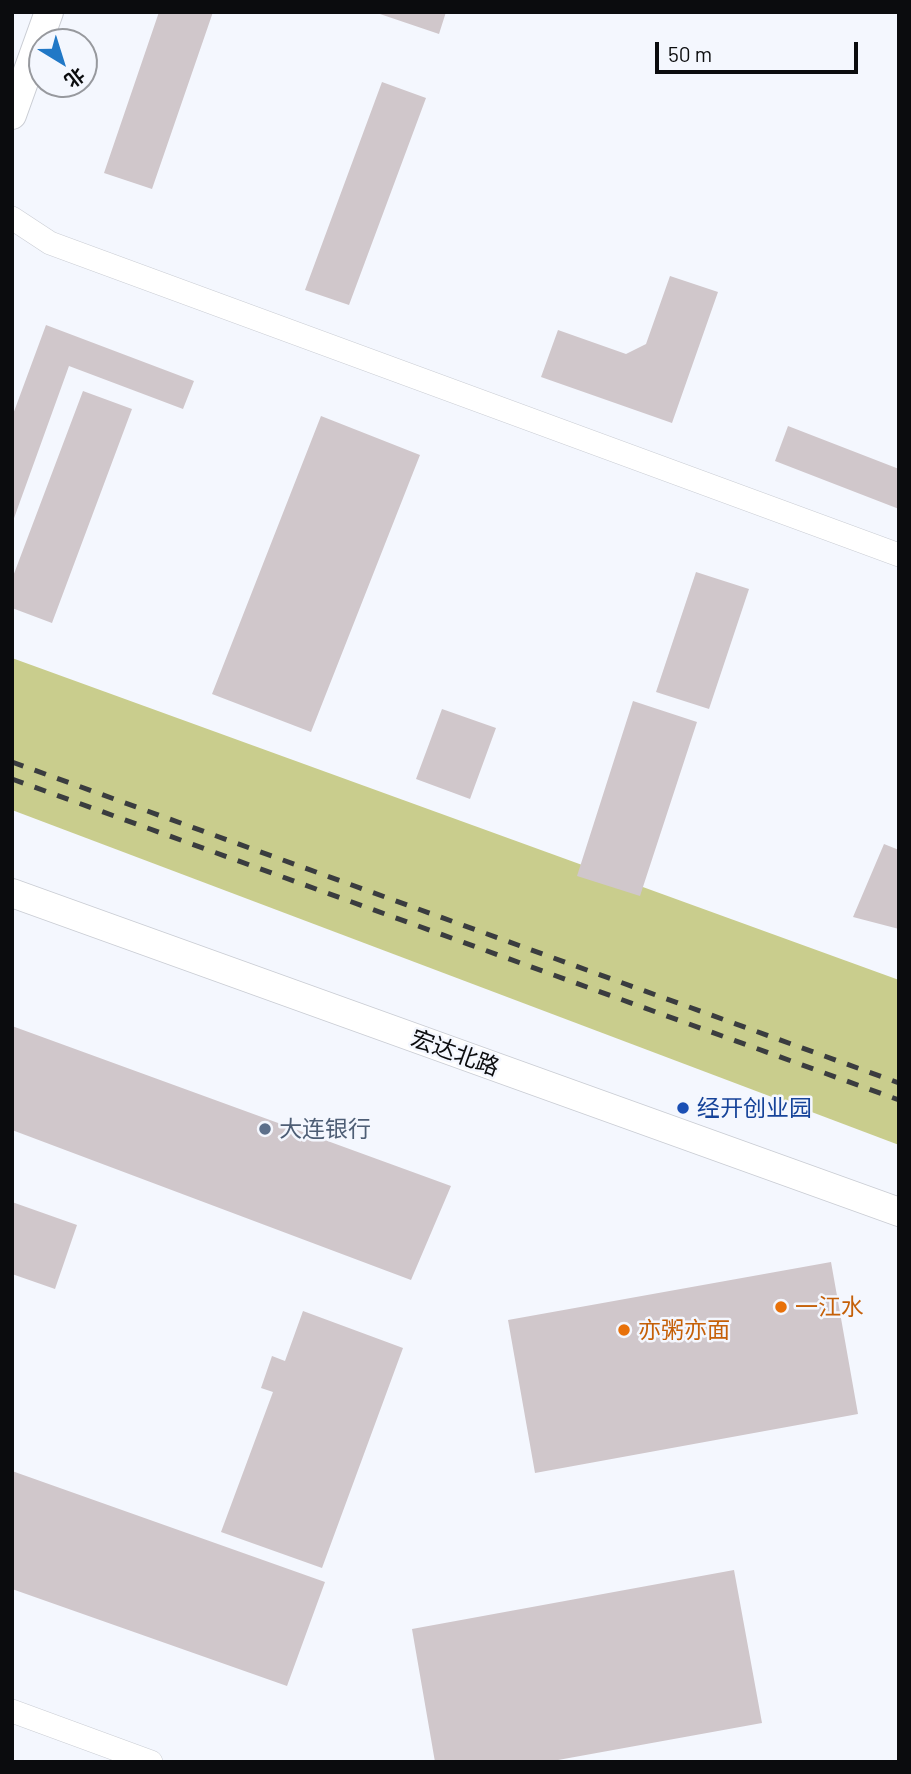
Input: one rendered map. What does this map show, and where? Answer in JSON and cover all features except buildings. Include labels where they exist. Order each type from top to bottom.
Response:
[{"type":"street","points":[[12,115],[49,12]]},
{"type":"street","points":[[12,218],[50,243],[899,555]]},
{"type":"street","name":"宏达北路","points":[[12,893],[899,1212]]},
{"type":"street","points":[[12,1711],[151,1762]]},
{"type":"green space","points":[[12,658],[899,980],[899,1145],[12,810]]},
{"type":"railway","points":[[12,762],[899,1083]]},
{"type":"railway","points":[[12,779],[899,1100]]},
{"type":"place","name":"经开创业园","points":[[683,1108]]},
{"type":"place","name":"大连银行","points":[[265,1129]]},
{"type":"place","name":"一江水","points":[[781,1307]]},
{"type":"place","name":"亦粥亦面","points":[[624,1330]]}]
